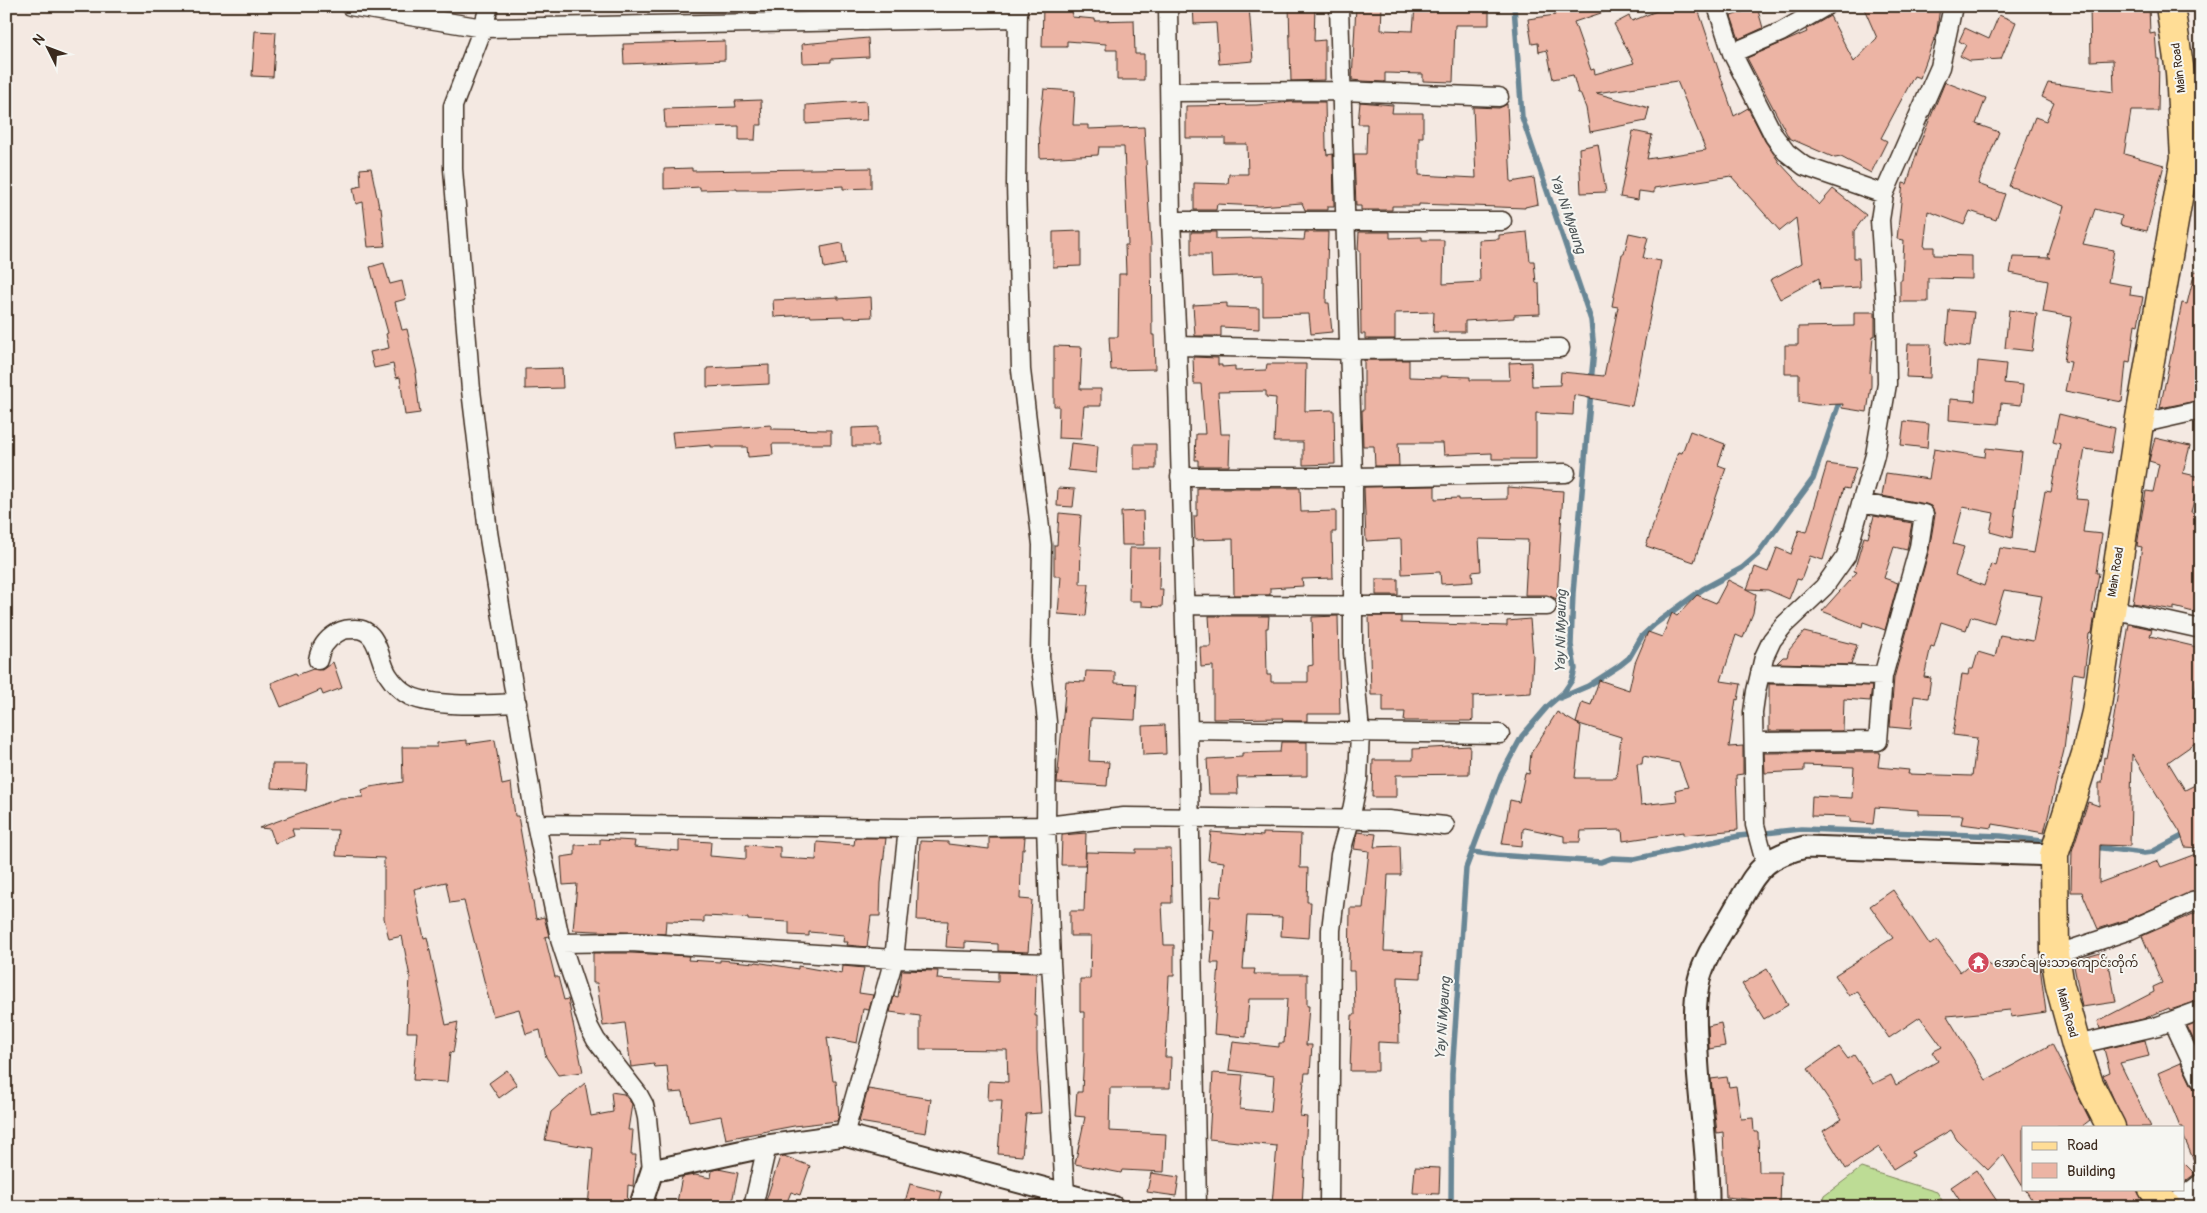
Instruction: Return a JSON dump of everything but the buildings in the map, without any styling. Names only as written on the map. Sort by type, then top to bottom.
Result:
[{"type":"main road","name":"Main Road","points":[[2110,1126],[2089,1084],[2060,986],[2055,955],[2054,855],[2086,754],[2096,712],[2139,424],[2185,158],[2180,72],[2170,6]]},
{"type":"main road","points":[[2154,1190],[2168,1207]]},
{"type":"street","points":[[350,6],[483,28],[1018,12],[1016,184],[1021,370],[1042,545],[1040,657],[1047,722],[1046,826],[1051,963],[1065,1194]]},
{"type":"street","points":[[489,6],[483,28],[453,106],[453,169],[471,390],[488,532],[536,824],[561,943],[589,1027],[596,1040],[638,1094],[644,1105],[647,1118],[652,1171],[640,1207]]},
{"type":"street","points":[[1168,6],[1171,221],[1177,346],[1188,730],[1197,1207]]},
{"type":"street","points":[[1329,1207],[1331,930],[1340,855],[1350,820],[1358,780],[1360,732],[1353,653],[1352,477],[1339,6]]},
{"type":"street","points":[[1717,6],[1732,53],[1774,136],[1786,152],[1804,166],[1884,194]]},
{"type":"street","points":[[1732,53],[1781,32],[1826,6]]},
{"type":"street","points":[[1765,862],[1756,832],[1753,712],[1760,674],[1764,657],[1772,640],[1784,625],[1824,587],[1846,556],[1875,455],[1887,384],[1886,312],[1880,220],[1884,194],[1940,67],[1953,6]]},
{"type":"street","points":[[1170,92],[1341,91],[1499,97]]},
{"type":"street","points":[[1171,221],[1502,220]]},
{"type":"street","points":[[1177,346],[1348,350],[1560,348]]},
{"type":"street","points":[[2139,424],[2201,410]]},
{"type":"street","points":[[1180,477],[1566,474]]},
{"type":"street","points":[[1755,742],[1878,741],[1883,676],[1919,547],[1924,514],[1861,503]]},
{"type":"street","points":[[1184,605],[1547,606]]},
{"type":"street","points":[[2111,609],[2201,629]]},
{"type":"street","points":[[318,660],[319,652],[334,634],[344,628],[360,629],[368,633],[379,648],[383,666],[388,676],[396,686],[410,696],[430,701],[470,704],[516,703]]},
{"type":"street","points":[[1760,674],[1883,676]]},
{"type":"street","points":[[1188,730],[1500,734]]},
{"type":"street","points":[[536,824],[908,828],[1046,826],[1124,817],[1388,820],[1445,826]]},
{"type":"street","points":[[844,1135],[894,959],[908,828]]},
{"type":"street","points":[[1708,1207],[1694,1011],[1700,979],[1709,956],[1765,862],[1805,846],[2054,855]]},
{"type":"street","points":[[2055,955],[2130,930],[2192,902],[2201,900]]},
{"type":"street","points":[[561,943],[631,942],[894,959],[1051,963]]},
{"type":"street","points":[[2076,1045],[2173,1021],[2201,1010]]},
{"type":"street","points":[[2173,1021],[2201,1081]]},
{"type":"street","points":[[652,1171],[767,1146],[844,1135],[1114,1207]]},
{"type":"street","points":[[753,1207],[767,1146]]},
{"type":"street","points":[[2168,1207],[2201,1183]]},
{"type":"green space","points":[[1861,1168],[1937,1192],[1946,1207],[1821,1207],[1824,1196]]},
{"type":"waterway","name":"Yay Ni Myaung","points":[[1514,6],[1522,117],[1591,320],[1594,350],[1591,382]]},
{"type":"waterway","name":"Yay Ni Myaung","points":[[1451,1207],[1452,1074],[1466,868],[1501,775],[1522,736],[1548,706],[1564,692],[1572,680],[1575,669],[1571,645],[1573,593],[1591,391]]},
{"type":"waterway","points":[[1560,698],[1588,686],[1619,666],[1629,658],[1642,636],[1655,624],[1703,589],[1742,568],[1757,555],[1813,479],[1841,397]]},
{"type":"waterway","points":[[1473,852],[1601,862],[1612,858],[1635,859],[1739,836],[1801,829],[2001,836],[2050,842]]},
{"type":"waterway","points":[[2094,847],[2144,853],[2152,852],[2188,833]]},
{"type":"place","name":"အောင်ချမ်းသာကျောင်းတိုက်","points":[[1978,963]]}]
